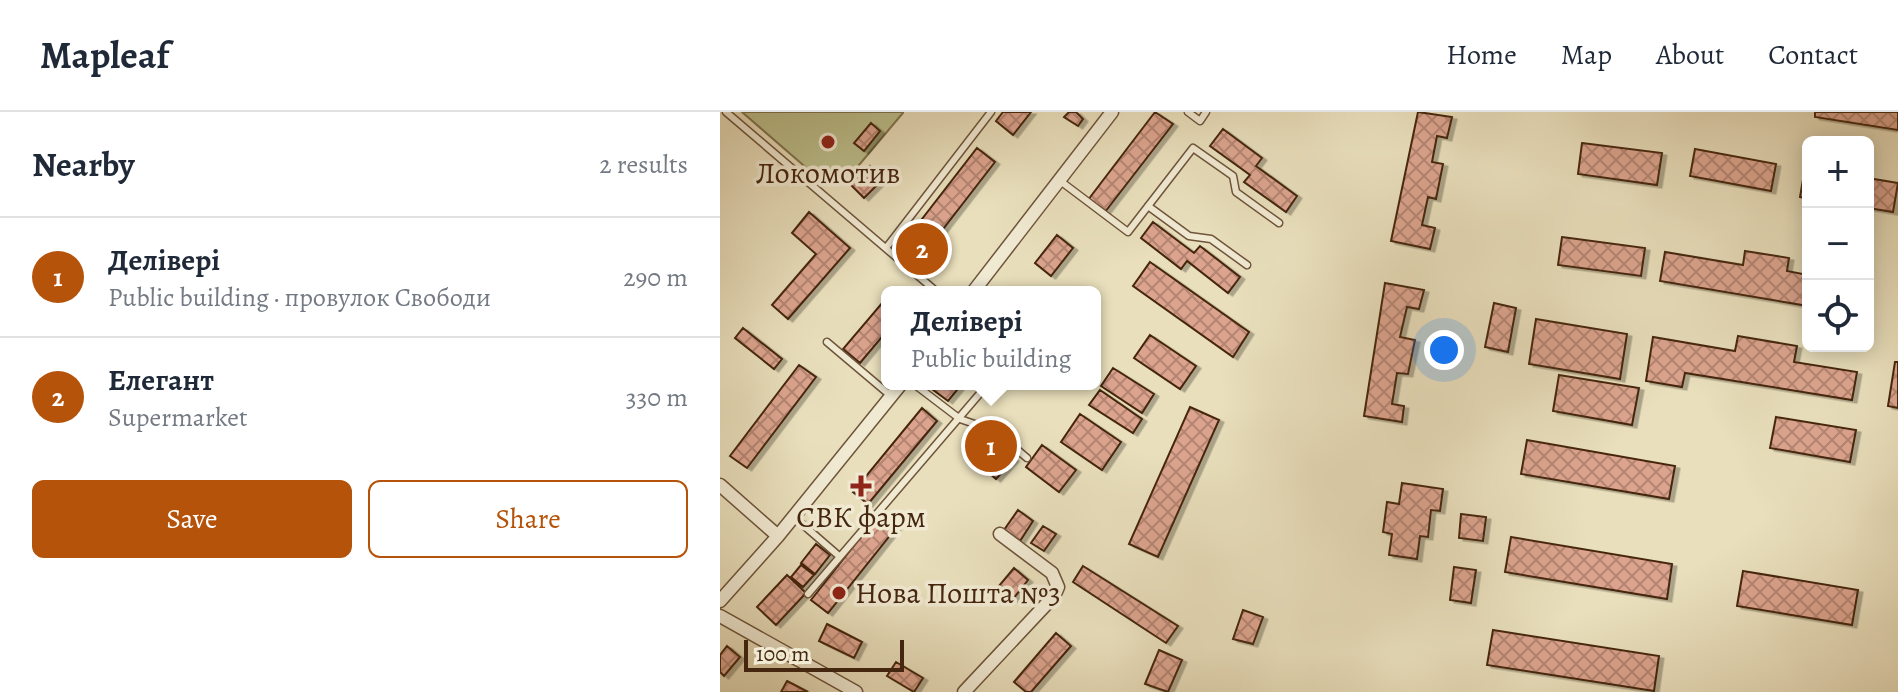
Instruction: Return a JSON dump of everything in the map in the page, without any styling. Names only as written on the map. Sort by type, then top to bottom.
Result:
[{"type":"street","points":[[978,286],[1112,112]]},
{"type":"street","points":[[720,601],[794,517],[896,390]]},
{"type":"street","points":[[720,485],[778,536]]},
{"type":"street","points":[[964,692],[1054,596],[1058,587],[1052,573],[1000,534]]},
{"type":"street","points":[[720,616],[856,692]]},
{"type":"lane","points":[[726,112],[930,286]]},
{"type":"lane","points":[[886,248],[991,112]]},
{"type":"lane","points":[[1188,112],[1200,121],[1206,112]]},
{"type":"lane","points":[[1059,180],[1128,232],[1193,148],[1233,176],[1236,192],[1279,223]]},
{"type":"lane","points":[[1148,206],[1189,236],[1211,239],[1247,265]]},
{"type":"lane","points":[[827,342],[881,388]]},
{"type":"lane","points":[[884,390],[891,396]]},
{"type":"lane","points":[[922,390],[960,419],[995,431],[1027,458]]},
{"type":"lane","points":[[808,594],[983,390]]},
{"type":"lane","points":[[794,517],[839,556]]},
{"type":"green space","name":"Локомотив","points":[[742,112],[903,113],[854,171],[810,171]]},
{"type":"building","points":[[1003,112],[1031,112],[1013,135],[996,121]]},
{"type":"building","points":[[1069,112],[1076,112],[1083,119],[1078,126],[1064,117]]},
{"type":"building","points":[[1155,112],[1173,124],[1105,212],[1088,200]]},
{"type":"building","points":[[1418,112],[1452,117],[1447,138],[1437,136],[1432,162],[1443,164],[1436,199],[1428,197],[1422,225],[1435,228],[1430,249],[1391,241]]},
{"type":"building","points":[[1815,112],[1898,112],[1898,130],[1815,117]]},
{"type":"building","points":[[871,123],[880,131],[864,151],[854,143]]},
{"type":"building","points":[[1223,129],[1262,158],[1256,166],[1297,196],[1286,212],[1244,182],[1250,175],[1210,146]]},
{"type":"building","points":[[1582,143],[1662,153],[1657,185],[1578,174]]},
{"type":"building","points":[[977,148],[995,162],[923,255],[905,241]]},
{"type":"building","points":[[1695,149],[1776,164],[1771,191],[1690,176]]},
{"type":"building","points":[[870,166],[883,179],[864,198],[851,185]]},
{"type":"building","points":[[1874,179],[1898,183],[1893,212],[1874,209]]},
{"type":"building","points":[[809,212],[850,248],[788,319],[772,305],[816,254],[792,233]]},
{"type":"building","points":[[1153,222],[1194,253],[1200,246],[1240,277],[1228,293],[1187,261],[1181,269],[1141,238]]},
{"type":"building","points":[[1057,235],[1073,248],[1051,276],[1035,263]]},
{"type":"building","points":[[1562,237],[1645,248],[1641,276],[1558,265]]},
{"type":"building","points":[[1745,251],[1789,258],[1787,271],[1802,274],[1802,305],[1660,281],[1665,252],[1743,265]]},
{"type":"building","points":[[1150,262],[1249,332],[1233,357],[1133,286]]},
{"type":"building","points":[[1385,283],[1424,290],[1419,309],[1407,307],[1400,337],[1415,340],[1408,374],[1397,373],[1392,404],[1404,406],[1402,422],[1364,416]]},
{"type":"building","points":[[1494,303],[1516,308],[1508,352],[1485,347]]},
{"type":"building","points":[[881,304],[881,338],[860,363],[843,349]]},
{"type":"building","points":[[1536,319],[1627,334],[1620,379],[1529,364]]},
{"type":"building","points":[[743,328],[782,359],[774,369],[735,338]]},
{"type":"building","points":[[1150,335],[1196,366],[1180,389],[1134,358]]},
{"type":"building","points":[[1738,336],[1797,346],[1794,362],[1857,372],[1852,400],[1685,373],[1682,387],[1646,381],[1653,337],[1735,351]]},
{"type":"building","points":[[1895,362],[1898,362],[1898,408],[1888,406]]},
{"type":"building","points":[[799,365],[816,377],[747,468],[730,456]]},
{"type":"building","points":[[1113,368],[1154,394],[1142,413],[1101,386]]},
{"type":"building","points":[[1559,375],[1639,388],[1632,425],[1553,411]]},
{"type":"building","points":[[933,390],[957,390],[948,401]]},
{"type":"building","points":[[1100,390],[1142,419],[1133,433],[1089,405]]},
{"type":"building","points":[[1190,407],[1219,420],[1158,557],[1129,544]]},
{"type":"building","points":[[922,408],[937,421],[868,504],[853,492]]},
{"type":"building","points":[[1080,414],[1121,442],[1102,470],[1061,442]]},
{"type":"building","points":[[1776,417],[1856,430],[1850,462],[1770,448]]},
{"type":"building","points":[[990,438],[1014,459],[996,479],[972,458]]},
{"type":"building","points":[[1527,440],[1675,466],[1669,499],[1521,474]]},
{"type":"building","points":[[1042,445],[1076,470],[1059,492],[1026,467]]},
{"type":"building","points":[[1402,483],[1443,489],[1440,511],[1431,510],[1428,537],[1420,536],[1417,559],[1389,555],[1392,534],[1383,532],[1387,502],[1399,504]]},
{"type":"building","points":[[1018,510],[1033,521],[1020,541],[1004,530]]},
{"type":"building","points":[[879,514],[896,528],[828,613],[811,600]]},
{"type":"building","points":[[1461,514],[1486,517],[1483,541],[1459,538]]},
{"type":"building","points":[[1043,526],[1056,534],[1044,551],[1031,543]]},
{"type":"building","points":[[1511,537],[1672,564],[1667,599],[1505,572]]},
{"type":"building","points":[[816,544],[830,555],[815,574],[801,563]]},
{"type":"building","points":[[801,565],[814,575],[803,587],[791,577]]},
{"type":"building","points":[[1083,566],[1178,626],[1166,643],[1073,582]]},
{"type":"building","points":[[1454,567],[1476,570],[1471,603],[1450,600]]},
{"type":"building","points":[[1014,568],[1028,580],[1013,599],[998,587]]},
{"type":"building","points":[[1743,571],[1858,590],[1852,625],[1737,606]]},
{"type":"building","points":[[787,575],[806,593],[776,625],[757,607]]},
{"type":"building","points":[[1243,610],[1263,617],[1253,644],[1233,639]]},
{"type":"building","points":[[827,624],[862,642],[854,658],[819,641]]},
{"type":"building","points":[[1493,630],[1659,656],[1654,691],[1487,665]]},
{"type":"building","points":[[1056,633],[1071,646],[1031,692],[1026,692],[1014,682]]},
{"type":"building","points":[[727,646],[740,657],[724,676],[720,672],[720,655]]},
{"type":"building","points":[[1159,650],[1182,660],[1168,692],[1145,684]]},
{"type":"building","points":[[896,662],[923,678],[914,692],[887,676]]},
{"type":"building","points":[[787,681],[808,692],[781,692]]},
{"type":"place","name":"Локомотив","points":[[828,142]]},
{"type":"place","name":"Елегант","points":[[922,249]]},
{"type":"place","name":"Делівері","points":[[991,446]]},
{"type":"place","name":"СВК фарм","points":[[861,486]]},
{"type":"place","name":"Нова Пошта №3","points":[[839,593]]}]
